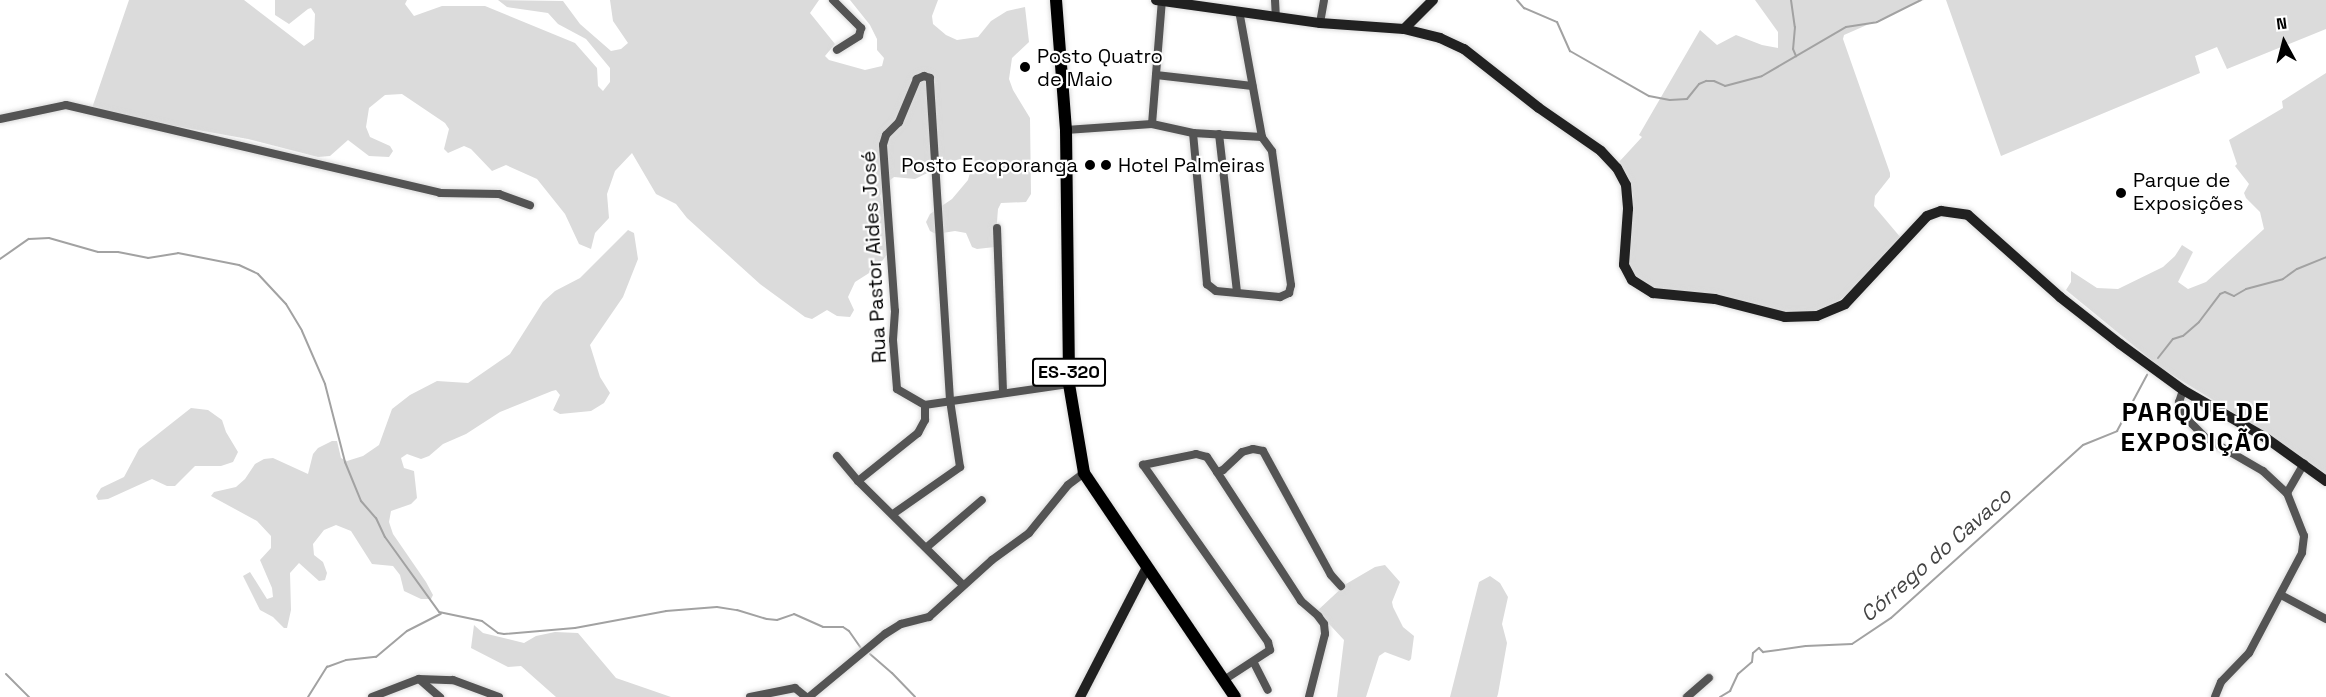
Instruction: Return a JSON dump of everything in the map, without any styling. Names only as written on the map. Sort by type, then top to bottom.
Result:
[{"type":"main road","name":"ES-320","points":[[1056,0],[1066,130],[1069,384],[1084,473],[1235,697]]},
{"type":"main road","points":[[1156,0],[1320,23],[1404,29],[1440,38],[1464,49],[1539,108],[1601,151],[1617,168],[1626,185],[1628,209],[1624,265],[1632,280],[1653,293],[1714,299],[1785,317],[1817,316],[1845,304],[1927,216],[1941,211],[1955,211],[1968,215],[2060,297],[2183,390],[2304,464],[2326,481]]},
{"type":"main road","points":[[1404,29],[1433,0]]},
{"type":"main road","points":[[1080,697],[1147,567]]},
{"type":"street","points":[[833,0],[861,28],[859,36],[837,50]]},
{"type":"street","points":[[1152,124],[1162,0]]},
{"type":"street","points":[[1275,0],[1276,17]]},
{"type":"street","points":[[1320,23],[1324,0]]},
{"type":"street","points":[[1193,133],[1208,284],[1216,291],[1280,297],[1288,293],[1291,285],[1272,151],[1262,137],[1239,11]]},
{"type":"street","points":[[1156,75],[1252,86]]},
{"type":"street","name":"Rua Pastor Aides José","points":[[925,405],[897,389],[893,340],[896,311],[883,145],[886,135],[899,122],[917,79],[924,76],[930,78],[950,400]]},
{"type":"street","points":[[0,119],[66,105],[440,193],[499,194],[530,205]]},
{"type":"street","points":[[1066,130],[1152,124],[1193,133],[1262,137]]},
{"type":"street","points":[[1219,134],[1237,292]]},
{"type":"street","points":[[997,228],[1003,392]]},
{"type":"street","points":[[858,481],[918,433],[926,420],[925,405],[1069,384]]},
{"type":"street","points":[[2183,390],[2179,402],[2182,411],[2206,438],[2264,471],[2287,493],[2304,536],[2302,553],[2249,653],[2221,682],[2215,697]]},
{"type":"street","points":[[893,514],[960,466],[950,400]]},
{"type":"street","points":[[1217,472],[1223,471],[1242,452],[1253,449],[1263,451],[1330,575],[1341,586]]},
{"type":"street","points":[[1224,680],[1254,663],[1270,650],[1268,642],[1143,465],[1196,454],[1207,457],[1301,601],[1324,624],[1325,634],[1309,697]]},
{"type":"street","points":[[837,456],[858,481],[963,585]]},
{"type":"street","points":[[2287,493],[2304,464]]},
{"type":"street","points":[[750,697],[795,688],[808,697],[885,634],[901,624],[929,617],[963,585],[1029,533],[1068,485],[1084,473]]},
{"type":"street","points":[[927,547],[982,500]]},
{"type":"street","points":[[2281,595],[2326,619]]},
{"type":"street","points":[[1254,663],[1268,690]]},
{"type":"street","points":[[1687,697],[1709,678]]},
{"type":"street","points":[[419,679],[440,697]]},
{"type":"street","points":[[372,697],[419,679],[453,680],[499,697]]},
{"type":"shaded area","points":[[129,0],[244,0],[304,46],[314,39],[315,14],[311,8],[308,9],[289,24],[275,15],[275,0],[407,0],[405,4],[414,16],[442,6],[485,6],[575,43],[597,68],[598,86],[603,91],[610,82],[610,68],[586,39],[558,24],[548,13],[507,7],[498,0],[563,1],[580,24],[611,51],[621,49],[628,43],[613,21],[610,0],[819,0],[810,13],[835,44],[825,56],[829,60],[865,70],[882,66],[884,58],[877,50],[877,39],[870,25],[850,0],[938,0],[932,16],[933,24],[946,35],[957,40],[978,37],[991,21],[1007,11],[1025,7],[1029,42],[1012,58],[1009,79],[1030,118],[1031,194],[1026,202],[1001,203],[998,209],[995,247],[977,249],[972,247],[966,233],[955,231],[936,234],[930,231],[926,222],[930,214],[952,199],[968,180],[972,165],[968,160],[960,159],[950,162],[915,179],[894,177],[885,184],[880,196],[888,221],[888,253],[877,268],[855,282],[848,297],[854,310],[850,317],[837,316],[827,310],[812,319],[805,317],[760,284],[687,218],[676,204],[656,194],[632,153],[615,171],[607,194],[609,218],[595,233],[591,249],[579,244],[565,214],[537,179],[506,165],[492,171],[471,149],[464,146],[448,153],[444,149],[449,129],[445,123],[402,94],[385,95],[369,108],[366,127],[370,137],[390,146],[393,151],[389,157],[369,156],[348,140],[330,156],[318,157],[248,139],[91,111]]},
{"type":"shaded area","points":[[1755,0],[1924,0],[1844,35],[1843,39],[1890,173],[1890,177],[1875,196],[1874,206],[1901,238],[1847,295],[1832,305],[1811,312],[1781,312],[1648,290],[1630,271],[1628,254],[1633,195],[1628,177],[1619,162],[1642,137],[1639,135],[1700,30],[1717,45],[1736,35],[1762,45],[1778,48],[1778,32]]},
{"type":"shaded area","points":[[1946,0],[2326,0],[2326,29],[2227,69],[2217,47],[2195,56],[2200,73],[2001,156]]},
{"type":"shaded area","points":[[2326,73],[2326,474],[2249,422],[2161,368],[2066,290],[2071,282],[2071,271],[2097,288],[2118,289],[2163,267],[2175,256],[2182,245],[2193,252],[2178,282],[2188,289],[2206,282],[2264,229],[2260,212],[2244,193],[2249,184],[2235,166],[2237,164],[2229,140],[2283,108],[2282,101]]},
{"type":"shaded area","points":[[628,230],[634,233],[638,259],[623,297],[590,345],[600,377],[610,393],[604,403],[591,411],[560,414],[553,410],[560,395],[556,390],[552,391],[500,412],[466,434],[443,444],[429,456],[421,459],[407,454],[401,458],[404,468],[414,471],[417,498],[411,504],[391,511],[389,522],[393,534],[426,582],[433,595],[431,599],[421,599],[404,591],[400,575],[393,566],[372,564],[351,531],[336,525],[324,530],[313,544],[314,555],[323,562],[327,573],[325,580],[319,581],[299,563],[290,573],[291,610],[287,628],[260,610],[243,576],[250,572],[267,599],[273,597],[272,588],[260,560],[271,548],[271,536],[257,521],[211,496],[214,492],[236,487],[245,479],[255,464],[264,459],[273,458],[308,474],[313,454],[318,448],[332,441],[337,441],[341,458],[347,461],[363,456],[379,445],[392,409],[410,395],[437,381],[468,383],[510,354],[543,302],[555,291],[580,278]]},
{"type":"shaded area","points":[[191,408],[208,410],[222,420],[238,452],[233,462],[221,466],[195,466],[175,486],[167,486],[152,479],[108,499],[98,500],[96,496],[101,488],[124,477],[139,449]]},
{"type":"shaded area","points":[[1385,565],[1400,582],[1392,602],[1403,627],[1414,636],[1411,659],[1409,661],[1385,652],[1379,656],[1366,697],[1337,697],[1344,640],[1317,611],[1346,584],[1375,567]]},
{"type":"shaded area","points":[[1490,576],[1500,583],[1508,597],[1502,624],[1507,643],[1498,694],[1497,697],[1450,697],[1479,582]]},
{"type":"shaded area","points":[[474,625],[483,633],[524,643],[536,636],[555,632],[578,633],[616,678],[671,697],[556,697],[521,666],[508,667],[471,648]]},
{"type":"waterway","points":[[1517,0],[1524,8],[1557,22],[1570,51],[1649,96],[1670,100],[1687,99],[1699,84],[1706,81],[1714,81],[1725,86],[1762,76],[1846,27],[1877,22],[1921,0]]},
{"type":"waterway","points":[[1791,0],[1795,27],[1793,49],[1796,56]]},
{"type":"waterway","points":[[0,259],[29,239],[49,238],[98,252],[118,252],[148,258],[178,253],[239,265],[258,274],[286,304],[302,331],[325,384],[345,462],[361,501],[376,518],[385,537],[439,612],[482,621],[498,633],[504,634],[575,628],[666,611],[717,607],[777,620],[794,614],[823,627],[843,627],[849,631],[861,648]]},
{"type":"waterway","name":"Córrego do Cavaco","points":[[2158,358],[2173,339],[2183,336],[2199,322],[2220,294],[2225,292],[2234,296],[2246,289],[2283,279],[2297,269],[2326,257]]},
{"type":"waterway","name":"Córrego do Cavaco","points":[[1720,697],[1730,691],[1738,674],[1752,662],[1753,653],[1759,648],[1763,652],[1806,646],[1852,644],[1891,618],[2083,445],[2117,431],[2147,375]]},
{"type":"waterway","points":[[308,697],[327,667],[346,660],[376,657],[407,631],[441,614]]},
{"type":"waterway","points":[[870,654],[915,697]]},
{"type":"waterway","points":[[6,674],[29,697]]},
{"type":"place","name":"Posto Quatro de Maio","points":[[1025,67]]},
{"type":"place","name":"Posto Ecoporanga","points":[[1090,165]]},
{"type":"place","name":"Hotel Palmeiras","points":[[1106,165]]},
{"type":"place","name":"Parque de Exposições","points":[[2121,193]]},
{"type":"district","name":"PARQUE DE EXPOSIÇÃO","points":[[2196,428]]}]
